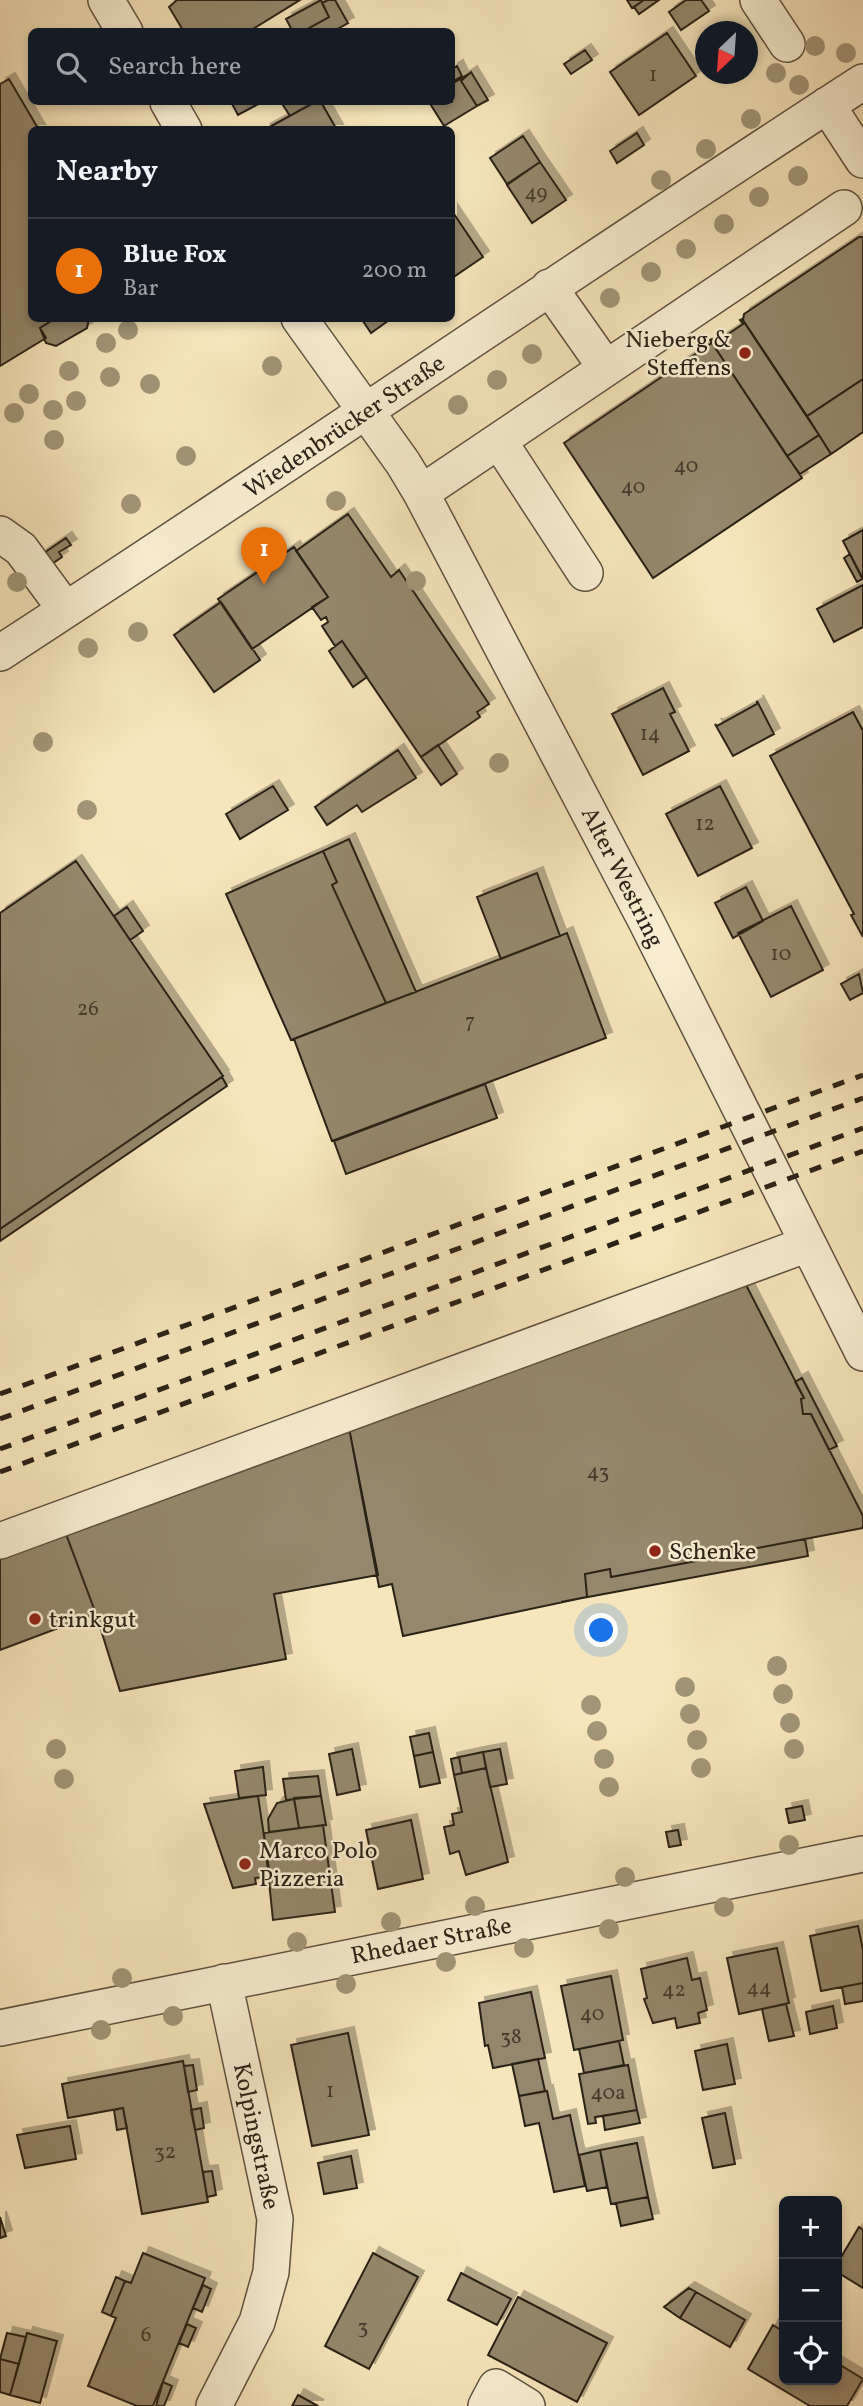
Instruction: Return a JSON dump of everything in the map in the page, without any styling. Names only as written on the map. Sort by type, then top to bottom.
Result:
[{"type":"street","points":[[106,0],[123,28]]},
{"type":"street","points":[[758,0],[787,44]]},
{"type":"street","name":"Wiedenbrücker Straße","points":[[0,653],[249,491],[549,287],[863,82]]},
{"type":"street","points":[[170,105],[182,126]]},
{"type":"street","points":[[827,105],[863,160]]},
{"type":"street","points":[[422,493],[844,208]]},
{"type":"street","points":[[549,287],[606,368]]},
{"type":"street","name":"Alter Westring","points":[[302,322],[422,493],[602,836],[863,1353]]},
{"type":"street","points":[[499,441],[585,573]]},
{"type":"street","points":[[0,534],[21,550],[65,609]]},
{"type":"street","points":[[0,1541],[808,1244]]},
{"type":"street","name":"Rhedaer Straße","points":[[0,2028],[863,1854]]},
{"type":"street","name":"Kolpingstraße","points":[[214,2406],[257,2322],[271,2272],[275,2219],[224,1982]]},
{"type":"street","points":[[486,2406],[496,2388],[527,2406]]},
{"type":"building","points":[[177,0],[300,0],[254,28],[182,28],[169,7]]},
{"type":"building","points":[[321,0],[329,17],[309,28],[291,28],[286,19]]},
{"type":"building","points":[[335,0],[348,23],[339,28],[309,28],[329,17],[322,3]]},
{"type":"building","points":[[627,0],[644,0],[632,8]]},
{"type":"building","points":[[644,0],[659,0],[639,14],[634,7]]},
{"type":"building","points":[[686,0],[701,0],[709,11],[681,30],[669,12]]},
{"type":"building","points":[[667,33],[695,77],[639,115],[610,72]]},
{"type":"building","points":[[585,50],[592,60],[571,74],[564,64]]},
{"type":"building","points":[[457,66],[462,76],[455,80]]},
{"type":"building","points":[[471,72],[488,100],[477,106],[461,81]]},
{"type":"building","points":[[470,73],[461,81],[477,106],[444,126],[431,105],[455,105],[455,82]]},
{"type":"building","points":[[9,79],[37,126],[28,126],[28,322],[50,322],[40,328],[46,338],[0,366],[0,84]]},
{"type":"building","points":[[233,105],[256,105],[238,115]]},
{"type":"building","points":[[283,105],[310,105],[290,116]]},
{"type":"building","points":[[310,105],[323,105],[335,126],[271,126]]},
{"type":"building","points":[[637,133],[644,145],[617,163],[610,151]]},
{"type":"building","points":[[523,136],[540,162],[507,184],[490,158]]},
{"type":"building","points":[[540,162],[566,200],[532,223],[507,185]]},
{"type":"building","points":[[455,215],[483,257],[455,276]]},
{"type":"building","points":[[859,237],[863,237],[863,379],[807,416],[743,320],[744,314]]},
{"type":"building","points":[[742,319],[819,435],[787,456],[710,340],[715,343],[743,324],[740,320]]},
{"type":"building","points":[[50,322],[88,322],[87,328],[56,346],[46,343],[40,328]]},
{"type":"building","points":[[364,322],[386,322],[371,333]]},
{"type":"building","points":[[712,343],[802,478],[653,578],[564,443]]},
{"type":"building","points":[[863,379],[863,432],[831,454],[807,416]]},
{"type":"building","points":[[819,435],[831,454],[800,474],[787,456]]},
{"type":"building","points":[[348,514],[391,577],[399,570],[489,704],[477,712],[480,717],[421,757],[342,641],[335,646],[322,626],[328,622],[326,617],[321,620],[312,607],[328,597],[296,551]]},
{"type":"building","points":[[863,530],[863,580],[843,541]]},
{"type":"building","points":[[66,538],[71,545],[59,552],[62,557],[49,566],[41,555]]},
{"type":"building","points":[[294,547],[328,597],[252,649],[218,599]]},
{"type":"building","points":[[850,554],[863,579],[857,582],[844,558]]},
{"type":"building","points":[[863,585],[863,627],[834,642],[817,609]]},
{"type":"building","points":[[221,602],[260,660],[214,692],[174,635]]},
{"type":"building","points":[[342,641],[367,677],[353,687],[329,651]]},
{"type":"building","points":[[663,688],[675,712],[670,714],[689,751],[643,775],[612,714]]},
{"type":"building","points":[[757,701],[774,734],[733,756],[715,724],[717,726],[757,704]]},
{"type":"building","points":[[853,712],[863,731],[863,937],[851,915],[854,914],[770,756]]},
{"type":"building","points":[[438,745],[457,774],[441,785],[421,757]]},
{"type":"building","points":[[398,750],[416,778],[362,812],[357,805],[327,825],[315,807]]},
{"type":"building","points":[[273,786],[288,810],[240,839],[226,814]]},
{"type":"building","points":[[720,786],[752,848],[698,876],[666,814]]},
{"type":"building","points":[[349,839],[416,992],[386,1003],[332,885],[337,882],[323,851]]},
{"type":"building","points":[[323,851],[337,882],[332,885],[386,1003],[291,1040],[226,894]]},
{"type":"building","points":[[76,861],[223,1076],[0,1229],[0,913]]},
{"type":"building","points":[[537,873],[560,936],[501,959],[477,897]]},
{"type":"building","points":[[746,887],[763,921],[733,938],[715,903]]},
{"type":"building","points":[[791,906],[823,970],[771,997],[738,933]]},
{"type":"building","points":[[127,907],[143,931],[130,940],[114,916]]},
{"type":"building","points":[[567,933],[606,1038],[332,1141],[294,1039]]},
{"type":"building","points":[[859,974],[863,993],[850,1000],[841,984]]},
{"type":"building","points":[[222,1077],[227,1086],[0,1241],[0,1229]]},
{"type":"building","points":[[485,1084],[497,1118],[346,1174],[334,1141]]},
{"type":"building","points":[[745,1283],[804,1398],[801,1399],[803,1414],[811,1414],[863,1516],[863,1528],[742,1551],[740,1545],[722,1549],[723,1556],[611,1577],[610,1569],[585,1574],[587,1597],[403,1636],[392,1584],[379,1587],[349,1428]]},
{"type":"building","points":[[802,1378],[837,1446],[829,1450],[811,1414],[803,1414],[801,1399],[804,1398],[795,1382]]},
{"type":"building","points":[[349,1428],[378,1575],[274,1594],[286,1659],[120,1691],[96,1614],[66,1534]]},
{"type":"building","points":[[66,1534],[96,1614],[0,1650],[0,1559]]},
{"type":"building","points":[[805,1539],[808,1556],[561,1602],[587,1597],[585,1574],[610,1569],[611,1577],[723,1556],[722,1549],[740,1545],[742,1551]]},
{"type":"building","points":[[429,1733],[433,1752],[414,1756],[410,1737]]},
{"type":"building","points":[[352,1749],[360,1790],[337,1795],[329,1754]]},
{"type":"building","points":[[500,1749],[507,1784],[490,1787],[483,1752]]},
{"type":"building","points":[[433,1752],[440,1783],[420,1787],[414,1756]]},
{"type":"building","points":[[483,1752],[486,1768],[462,1773],[459,1757]]},
{"type":"building","points":[[459,1757],[462,1773],[454,1775],[451,1759]]},
{"type":"building","points":[[263,1767],[266,1795],[239,1798],[235,1771]]},
{"type":"building","points":[[486,1768],[508,1862],[466,1875],[459,1851],[450,1854],[444,1827],[454,1825],[452,1814],[462,1812],[454,1775]]},
{"type":"building","points":[[318,1776],[321,1796],[286,1800],[283,1779]]},
{"type":"building","points":[[258,1796],[270,1876],[255,1878],[256,1884],[233,1888],[204,1804]]},
{"type":"building","points":[[321,1796],[326,1825],[299,1828],[294,1798]]},
{"type":"building","points":[[294,1799],[299,1828],[269,1832],[268,1819],[277,1803]]},
{"type":"building","points":[[802,1806],[805,1820],[789,1823],[786,1809]]},
{"type":"building","points":[[411,1820],[423,1879],[378,1889],[366,1830]]},
{"type":"building","points":[[323,1825],[335,1912],[273,1920],[264,1833]]},
{"type":"building","points":[[678,1830],[681,1845],[669,1847],[666,1832]]},
{"type":"building","points":[[858,1926],[863,1950],[863,1983],[821,1991],[810,1936]]},
{"type":"building","points":[[777,1948],[789,2003],[739,2014],[727,1958]]},
{"type":"building","points":[[687,1958],[692,1980],[700,1978],[707,2010],[698,2013],[700,2023],[677,2028],[675,2018],[653,2023],[644,1999],[647,1998],[641,1969]]},
{"type":"building","points":[[611,1976],[623,2040],[574,2050],[561,1986]]},
{"type":"building","points":[[863,1983],[863,2001],[845,2004],[842,1987]]},
{"type":"building","points":[[531,1992],[545,2058],[493,2068],[488,2045],[485,2046],[479,2003]]},
{"type":"building","points":[[786,2004],[794,2036],[769,2041],[762,2009]]},
{"type":"building","points":[[833,2006],[837,2028],[810,2034],[806,2012]]},
{"type":"building","points":[[348,2033],[369,2135],[312,2146],[291,2045]]},
{"type":"building","points":[[619,2041],[624,2065],[584,2073],[579,2049]]},
{"type":"building","points":[[727,2044],[735,2084],[703,2090],[695,2051]]},
{"type":"building","points":[[538,2059],[545,2091],[519,2096],[512,2064]]},
{"type":"building","points":[[183,2061],[208,2202],[142,2214],[123,2108],[68,2118],[62,2084]]},
{"type":"building","points":[[193,2065],[197,2090],[188,2092],[184,2066]]},
{"type":"building","points":[[628,2065],[637,2110],[595,2117],[596,2123],[588,2124],[579,2074]]},
{"type":"building","points":[[547,2091],[553,2119],[570,2115],[585,2186],[554,2192],[539,2123],[525,2126],[519,2096]]},
{"type":"building","points":[[123,2108],[127,2128],[117,2130],[114,2110]]},
{"type":"building","points":[[201,2108],[204,2128],[195,2130],[191,2110]]},
{"type":"building","points":[[637,2110],[640,2123],[605,2130],[603,2116]]},
{"type":"building","points":[[725,2113],[735,2164],[713,2168],[702,2118]]},
{"type":"building","points":[[70,2126],[76,2159],[25,2168],[17,2135]]},
{"type":"building","points":[[637,2143],[648,2197],[611,2204],[600,2150]]},
{"type":"building","points":[[600,2150],[607,2187],[587,2191],[579,2155]]},
{"type":"building","points":[[351,2156],[357,2188],[324,2194],[318,2163]]},
{"type":"building","points":[[212,2171],[216,2195],[207,2197],[203,2172]]},
{"type":"building","points":[[648,2197],[653,2219],[621,2226],[616,2203]]},
{"type":"building","points":[[0,2217],[6,2236],[0,2238]]},
{"type":"building","points":[[859,2227],[863,2230],[863,2288],[842,2275],[842,2256]]},
{"type":"building","points":[[143,2253],[205,2278],[153,2406],[137,2406],[88,2386],[116,2318],[111,2316],[125,2281],[131,2283]]},
{"type":"building","points":[[373,2253],[418,2277],[369,2369],[325,2346]]},
{"type":"building","points":[[461,2273],[511,2299],[497,2325],[448,2300]]},
{"type":"building","points":[[116,2277],[125,2281],[111,2316],[102,2312]]},
{"type":"building","points":[[203,2285],[211,2289],[202,2312],[193,2308]]},
{"type":"building","points":[[689,2288],[696,2292],[680,2318],[664,2307]]},
{"type":"building","points":[[696,2292],[745,2320],[730,2347],[680,2318]]},
{"type":"building","points":[[518,2297],[607,2343],[577,2402],[488,2355]]},
{"type":"building","points":[[187,2324],[196,2328],[188,2347],[179,2343]]},
{"type":"building","points":[[773,2325],[779,2329],[779,2385],[842,2385],[842,2366],[863,2379],[847,2406],[810,2406],[748,2369]]},
{"type":"building","points":[[7,2333],[26,2337],[19,2364],[0,2359]]},
{"type":"building","points":[[27,2333],[57,2341],[40,2403],[10,2395]]},
{"type":"building","points":[[0,2359],[19,2364],[10,2395],[0,2392]]},
{"type":"building","points":[[163,2382],[172,2386],[164,2406],[156,2406]]},
{"type":"building","points":[[298,2395],[318,2406],[292,2406]]},
{"type":"railway","points":[[0,1394],[863,1075]]},
{"type":"railway","points":[[0,1419],[863,1098]]},
{"type":"railway","points":[[0,1449],[863,1128]]},
{"type":"railway","points":[[0,1472],[863,1151]]},
{"type":"place","name":"Nieberg & Steffens","points":[[745,353]]},
{"type":"place","name":"Blue Fox","points":[[264,585]]},
{"type":"place","name":"Schenke","points":[[655,1551]]},
{"type":"place","name":"trinkgut","points":[[35,1619]]},
{"type":"place","name":"Marco Polo Pizzeria","points":[[245,1864]]}]
